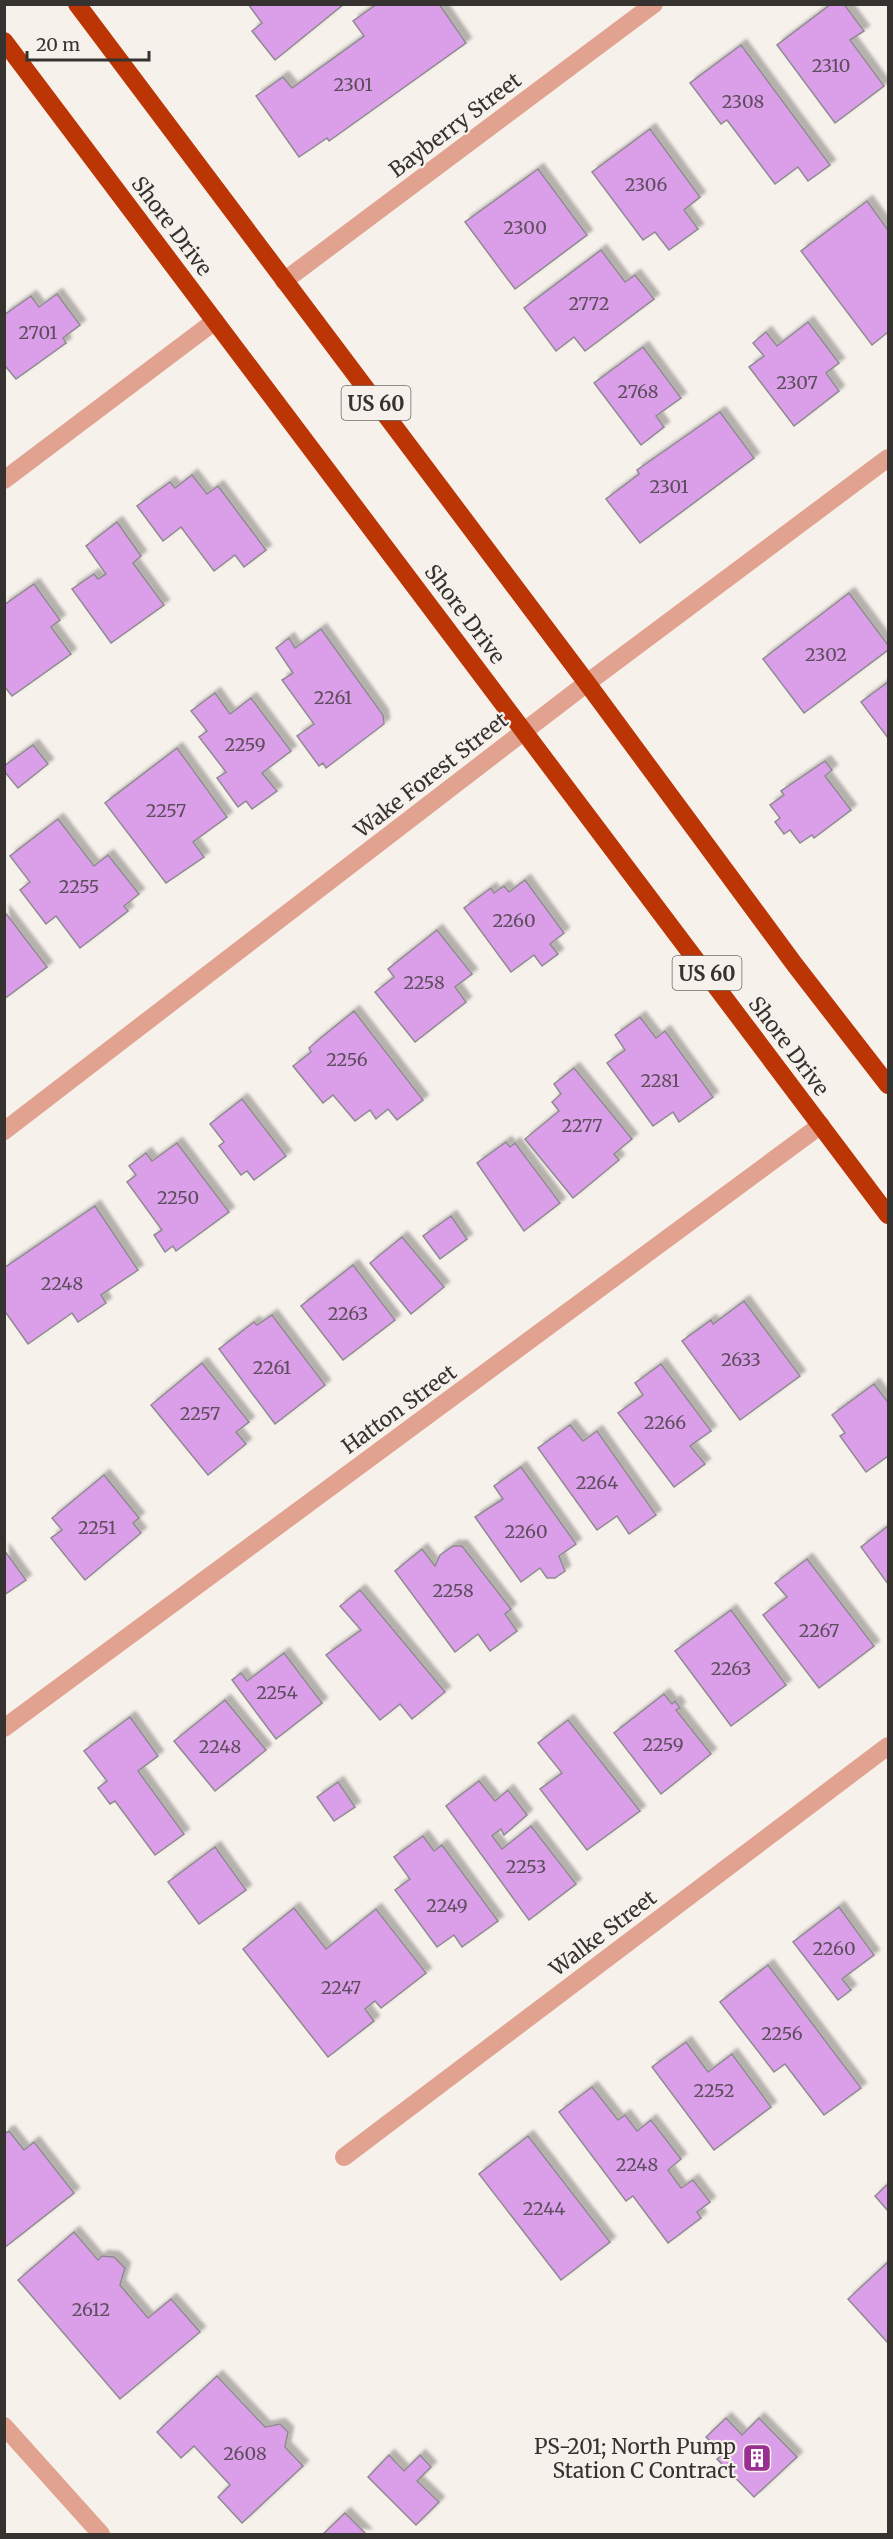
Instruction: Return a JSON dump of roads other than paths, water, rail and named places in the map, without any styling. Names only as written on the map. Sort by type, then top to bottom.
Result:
[{"type":"highway","name":"US 60","points":[[77,4],[587,683],[795,965],[886,1075]]},
{"type":"highway","name":"Shore Drive","points":[[4,41],[888,1215]]},
{"type":"street","name":"Bayberry Street","points":[[284,281],[654,4]]},
{"type":"street","points":[[4,480],[215,321]]},
{"type":"street","name":"Wake Forest Street","points":[[4,1131],[587,683],[888,458]]},
{"type":"street","name":"Hatton Street","points":[[4,1728],[820,1125]]},
{"type":"street","name":"Walke Street","points":[[344,2157],[888,1746]]},
{"type":"street","points":[[4,2426],[102,2535]]},
{"type":"place","name":"PS-201; North Pump Station C Contract","points":[[757,2458]]}]
